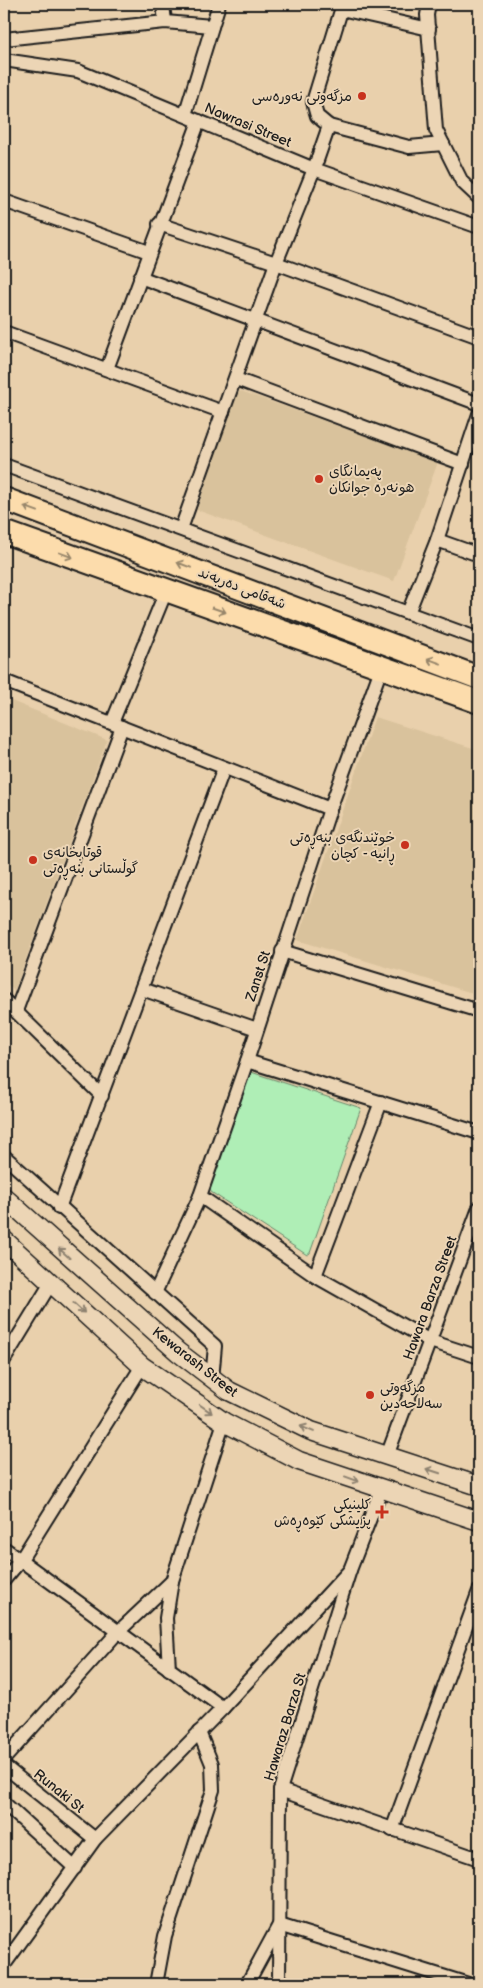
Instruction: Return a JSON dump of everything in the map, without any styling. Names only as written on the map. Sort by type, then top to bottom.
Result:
[{"type":"highway","name":"شەقامی دەربەند","points":[[4,499],[479,678]]},
{"type":"highway","name":"شەقامی دەربەند","points":[[4,532],[479,702]]},
{"type":"main road","name":"Kewarash Street","points":[[4,1197],[72,1259],[212,1379],[254,1405],[311,1431],[479,1486]]},
{"type":"main road","points":[[4,1240],[142,1366],[224,1422],[299,1461],[381,1490],[479,1521]]},
{"type":"street","points":[[163,4],[165,22]]},
{"type":"street","points":[[185,115],[219,4]]},
{"type":"street","points":[[429,4],[428,29],[436,130],[462,182],[479,198]]},
{"type":"street","points":[[428,29],[342,7],[313,102],[317,116],[329,126],[410,147],[443,144]]},
{"type":"street","points":[[4,39],[165,22],[212,26]]},
{"type":"street","name":"Nawrasi Street","points":[[4,60],[78,71],[314,169],[479,227]]},
{"type":"street","points":[[107,369],[159,224],[199,121]]},
{"type":"street","points":[[181,529],[276,263],[314,169],[329,126]]},
{"type":"street","points":[[4,201],[149,252]]},
{"type":"street","points":[[159,224],[276,263],[479,337]]},
{"type":"street","points":[[140,277],[257,319],[479,404]]},
{"type":"street","points":[[4,332],[223,412]]},
{"type":"street","points":[[236,379],[463,464]]},
{"type":"street","points":[[408,613],[437,540],[479,414]]},
{"type":"street","points":[[4,464],[479,640]]},
{"type":"street","points":[[437,540],[479,555]]},
{"type":"street","points":[[16,1011],[166,591]]},
{"type":"street","name":"Zanst St","points":[[155,1292],[200,1196],[247,1061],[330,809],[382,666]]},
{"type":"street","points":[[4,681],[330,809]]},
{"type":"street","points":[[59,1208],[224,768]]},
{"type":"street","points":[[282,952],[479,1011]]},
{"type":"street","points":[[142,989],[257,1029]]},
{"type":"street","points":[[4,1000],[102,1096]]},
{"type":"street","points":[[247,1061],[479,1133]]},
{"type":"street","points":[[315,1276],[381,1102]]},
{"type":"street","points":[[4,1156],[59,1208],[215,1346],[212,1379]]},
{"type":"street","points":[[200,1196],[315,1276],[430,1341],[479,1356]]},
{"type":"street","name":"Hawara Barza Street","points":[[387,1456],[479,1208]]},
{"type":"street","points":[[4,1360],[51,1283]]},
{"type":"street","points":[[4,1580],[20,1561],[142,1366]]},
{"type":"street","points":[[169,1669],[166,1618],[172,1580],[224,1422]]},
{"type":"street","name":"Hawaraz Barza St","points":[[279,1984],[280,1790],[350,1570],[381,1490]]},
{"type":"street","points":[[4,1548],[223,1708]]},
{"type":"street","points":[[4,1964],[95,1839],[223,1708],[350,1570]]},
{"type":"street","points":[[4,1759],[118,1632],[172,1580]]},
{"type":"street","points":[[392,1830],[479,1591]]},
{"type":"street","points":[[158,1984],[157,1979],[165,1936],[213,1790],[212,1764],[199,1732]]},
{"type":"street","name":"Runaki St","points":[[4,1766],[95,1839]]},
{"type":"street","points":[[280,1790],[479,1859]]},
{"type":"street","points":[[4,1803],[75,1868]]},
{"type":"street","points":[[247,1984],[279,1925],[468,1984]]},
{"type":"shaded area","name":"پەیمانگای هونەرە جوانکان","points":[[241,391],[438,462],[394,581],[197,510],[235,395]]},
{"type":"shaded area","name":"قوتابخانه‌ی گوڵستانی بنه‌ڕه‌تی","points":[[4,698],[107,740],[14,991],[4,981]]},
{"type":"shaded area","name":"خوێندنگەی بنەڕەتی ڕانیە - کچان","points":[[375,717],[479,750],[479,995],[297,940]]},
{"type":"green space","points":[[251,1072],[361,1108],[310,1253],[307,1255],[211,1192],[210,1189],[217,1162]]},
{"type":"place","name":"مزگەوتی نەورەسی","points":[[362,96]]},
{"type":"place","name":"پەیمانگای هونەرە جوانکان","points":[[319,479]]},
{"type":"place","name":"خوێندنگەی بنەڕەتی ڕانیە - کچان","points":[[405,845]]},
{"type":"place","name":"قوتابخانه‌ی گوڵستانی بنه‌ڕه‌تی","points":[[33,860]]},
{"type":"place","name":"مزگەوتی سەلاحەدین","points":[[370,1395]]},
{"type":"place","name":"كلینیكی پزیشكی كێوەڕەش","points":[[382,1512]]}]
